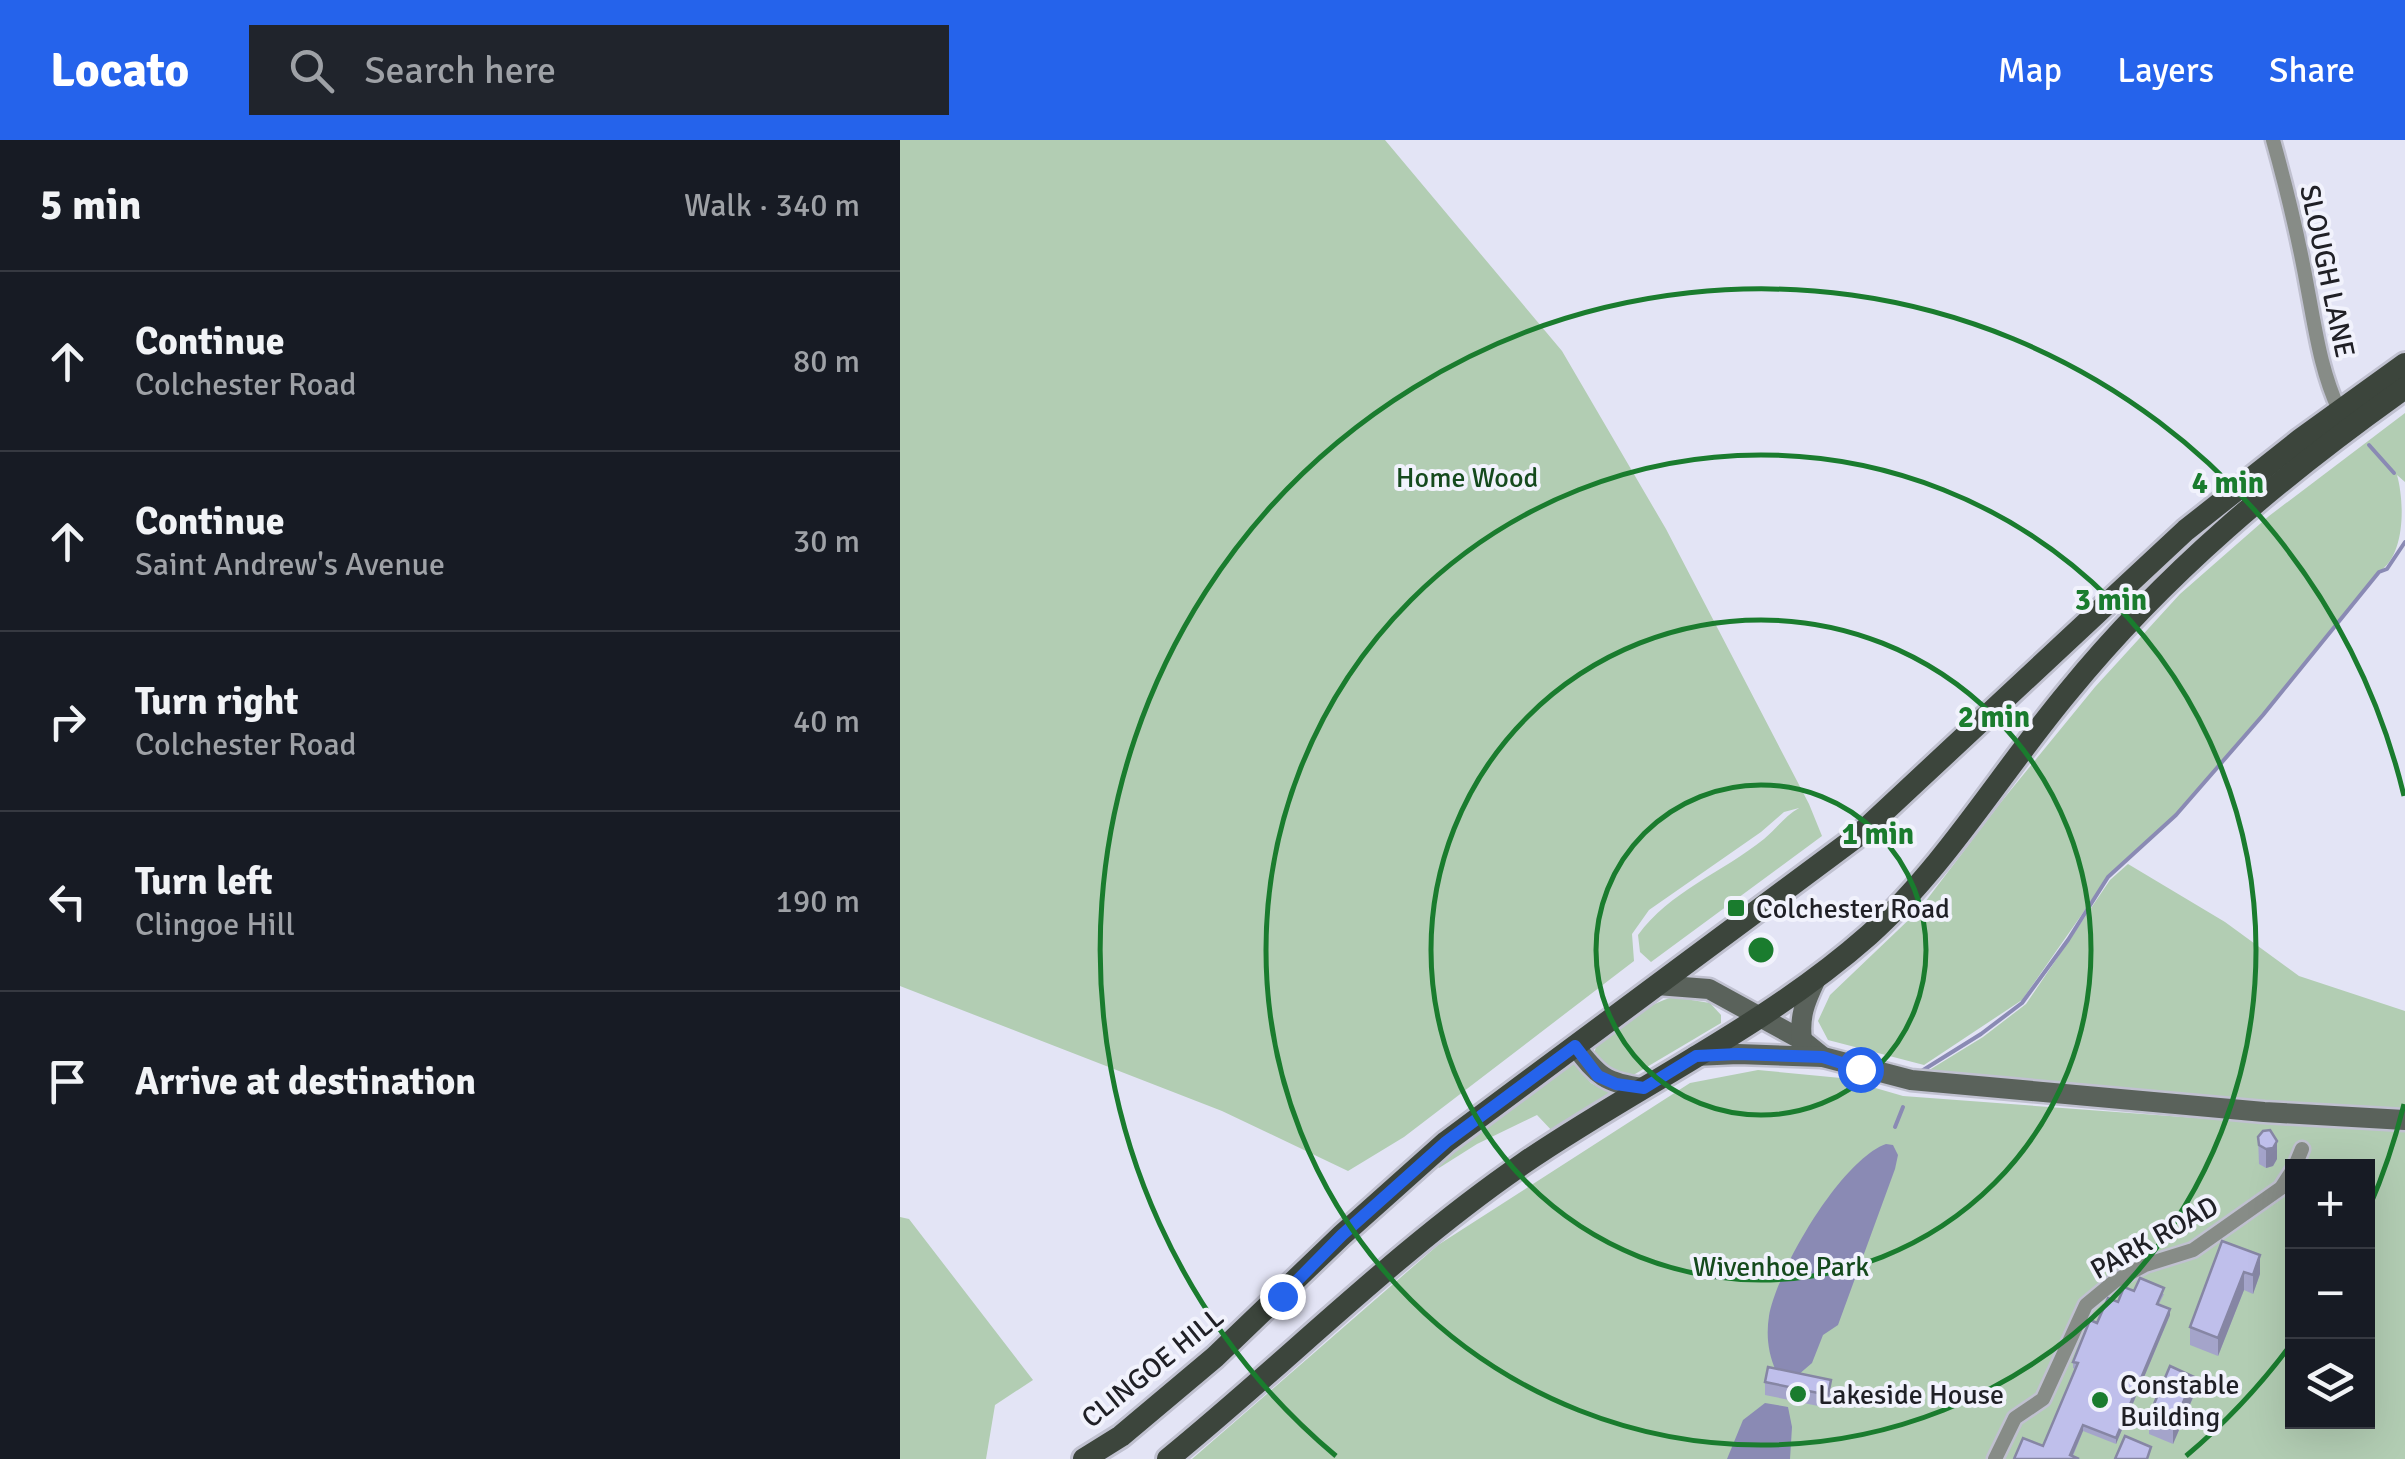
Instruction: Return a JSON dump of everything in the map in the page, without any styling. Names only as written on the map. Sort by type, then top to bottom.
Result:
[{"type":"main road","points":[[2338,410],[2405,364]]},
{"type":"main road","points":[[1168,1459],[1436,1227],[1526,1162],[1760,1019],[1815,981],[1908,896],[2068,691],[2146,603],[2218,534],[2308,459],[2405,388]]},
{"type":"main road","name":"CLINGOE HILL","points":[[1084,1459],[1122,1436],[1215,1357],[1446,1142],[1859,835],[2128,582],[2208,512],[2338,410]]},
{"type":"main road","points":[[1802,1040],[1803,1006],[1815,981]]},
{"type":"main road","points":[[1657,986],[1709,989],[1802,1040],[1823,1057]]},
{"type":"main road","points":[[1575,1046],[1598,1076],[1616,1084],[1644,1088]]},
{"type":"main road","points":[[1696,1056],[1823,1057],[1910,1080],[2264,1112],[2405,1120]]},
{"type":"street","name":"SLOUGH LANE","points":[[2274,140],[2320,361],[2338,410]]},
{"type":"street","name":"PARK ROAD","points":[[2298,1159],[2302,1149]]},
{"type":"street","name":"PARK ROAD","points":[[1995,1459],[2015,1418],[2042,1399],[2086,1305],[2115,1281],[2145,1264],[2192,1250],[2285,1182]]},
{"type":"green space","name":"Home Wood","points":[[900,140],[1385,140],[1562,351],[1666,529],[1822,836],[1651,962],[1640,952],[1638,935],[1665,906],[1748,851],[1799,808],[1784,812],[1649,910],[1632,934],[1634,961],[1404,1137],[1348,1171],[1222,1111],[900,986]]},
{"type":"green space","points":[[2405,413],[2405,482],[2397,475],[2401,528],[2388,564],[2176,815],[2108,877],[2022,1000],[1924,1065],[1828,1040],[1818,1021],[1830,995],[1919,910],[2095,687],[2180,594],[2269,516]]},
{"type":"green space","points":[[2128,864],[2225,922],[2299,976],[2405,1011],[2405,1111],[2320,1108],[1926,1072],[1983,1037],[2026,1004],[2110,880]]},
{"type":"green space","points":[[1673,997],[1710,1003],[1721,1015],[1721,1023],[1630,1077],[1610,1071],[1598,1062],[1595,1050],[1612,1029]]},
{"type":"green space","points":[[1572,1061],[1591,1083],[1612,1094],[1611,1097],[1555,1134],[1537,1115],[1477,1144],[1439,1168],[1435,1163]]},
{"type":"green space","name":"Wivenhoe Park","points":[[1758,1070],[1841,1078],[1903,1096],[2304,1126],[2405,1129],[2405,1459],[1192,1459],[1438,1245],[1690,1083]]},
{"type":"green space","points":[[900,1217],[909,1219],[1033,1380],[995,1405],[986,1459],[900,1459]]},
{"type":"water","points":[[1886,1144],[1893,1145],[1898,1155],[1895,1169],[1838,1325],[1823,1335],[1812,1363],[1798,1375],[1776,1371],[1769,1351],[1768,1323],[1784,1272],[1831,1193],[1868,1154]]},
{"type":"water","points":[[1765,1403],[1788,1407],[1792,1427],[1790,1459],[1727,1459],[1743,1420]]},
{"type":"building","points":[[2270,1130],[2277,1141],[2273,1148],[2266,1149],[2259,1145],[2258,1137]]},
{"type":"building","points":[[2222,1241],[2260,1255],[2253,1275],[2244,1272],[2218,1338],[2190,1327]]},
{"type":"building","name":"Constable Building","points":[[2140,1278],[2164,1288],[2157,1304],[2170,1309],[2116,1438],[2083,1425],[2070,1455],[2079,1459],[2014,1459],[2023,1438],[2043,1446],[2078,1363],[2073,1362],[2090,1320],[2097,1323],[2108,1298],[2118,1302],[2124,1287],[2134,1291]]},
{"type":"building","points":[[2170,1366],[2194,1377],[2173,1426],[2149,1416]]},
{"type":"building","points":[[1768,1367],[1831,1380],[1828,1395],[1765,1382]]},
{"type":"building","points":[[2125,1436],[2151,1447],[2147,1459],[2115,1459]]},
{"type":"waterway","points":[[2369,445],[2394,473]]},
{"type":"waterway","points":[[1920,1072],[2022,1003],[2108,877],[2176,815],[2379,572],[2387,569],[2405,542]]},
{"type":"waterway","points":[[1895,1127],[1903,1107]]},
{"type":"place","name":"Colchester Road","points":[[1736,908]]},
{"type":"place","name":"Lakeside House","points":[[1798,1394]]},
{"type":"place","name":"Constable Building","points":[[2100,1400]]},
{"type":"route","points":[[1282,1296],[1342,1235],[1446,1142],[1575,1046],[1598,1076],[1616,1084],[1644,1088],[1696,1056],[1823,1057],[1860,1069]]}]
